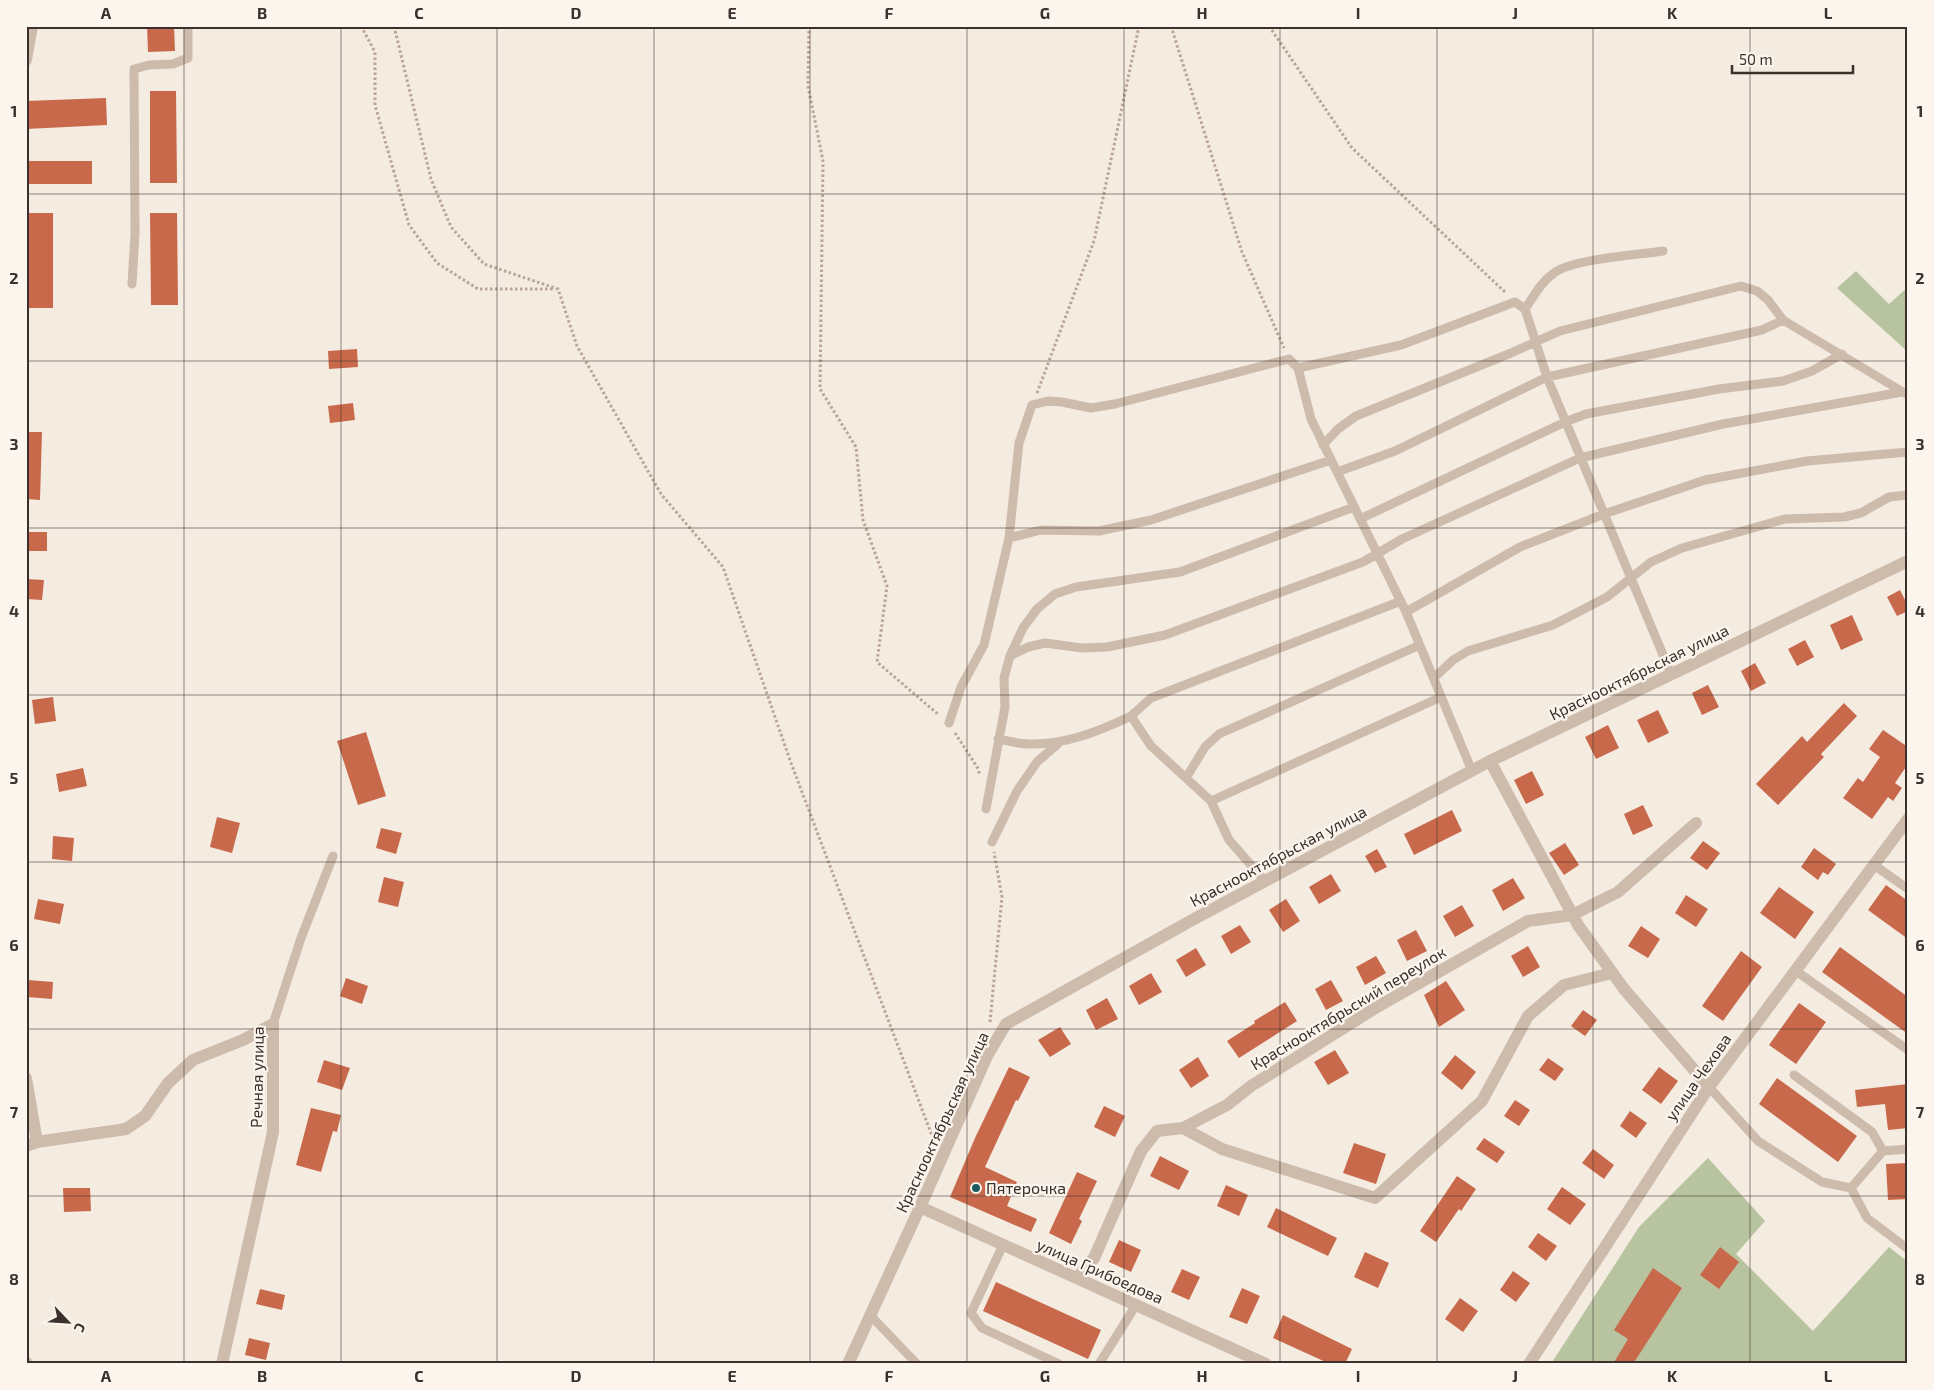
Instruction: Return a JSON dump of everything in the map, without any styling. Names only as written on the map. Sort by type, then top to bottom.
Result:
[{"type":"street","points":[[26,60],[32,26]]},
{"type":"street","name":"Краснооктябрьская улица","points":[[848,1364],[920,1207],[986,1056],[1006,1024],[1265,881],[1490,761],[1908,561]]},
{"type":"street","points":[[1490,761],[1572,915],[1612,973],[1709,1087]]},
{"type":"street","name":"улица Чехова","points":[[1529,1364],[1709,1087],[1908,819]]},
{"type":"street","name":"Краснооктябрьский переулок","points":[[1077,1278],[1094,1258],[1141,1151],[1157,1131],[1183,1128],[1227,1105],[1251,1086],[1377,1007],[1528,921],[1572,915],[1618,892],[1696,823]]},
{"type":"street","points":[[1183,1128],[1222,1149],[1375,1198],[1482,1101],[1528,1016],[1564,985],[1612,973]]},
{"type":"street","points":[[26,1078],[32,1144],[126,1129],[144,1116],[168,1083],[194,1060],[243,1040],[273,1024]]},
{"type":"street","name":"Речная улица","points":[[222,1364],[273,1132],[273,1024]]},
{"type":"street","name":"улица Грибоедова","points":[[920,1207],[1266,1364]]},
{"type":"lane","points":[[132,284],[135,233],[134,69],[149,65],[173,64],[188,58],[188,26]]},
{"type":"lane","points":[[1525,309],[1544,282],[1556,272],[1574,264],[1663,252]]},
{"type":"lane","points":[[1323,445],[1338,429],[1356,416],[1560,331],[1741,286],[1762,296],[1783,320],[1905,393]]},
{"type":"lane","points":[[1298,368],[1401,345],[1515,302],[1525,309],[1546,377],[1671,674]]},
{"type":"lane","points":[[1337,472],[1395,451],[1546,377],[1762,330],[1783,320]]},
{"type":"lane","points":[[1360,519],[1565,422],[1586,414],[1710,391],[1783,381],[1812,371],[1842,354]]},
{"type":"lane","points":[[949,724],[962,686],[984,645],[1009,538],[1019,443],[1032,405],[1048,401],[1091,408],[1115,404],[1289,359],[1298,368],[1311,419],[1401,601],[1472,771]]},
{"type":"lane","points":[[1010,656],[1028,647],[1045,643],[1082,648],[1107,647],[1165,635],[1363,562],[1402,539],[1580,458],[1723,424],[1905,393]]},
{"type":"lane","points":[[1406,612],[1520,547],[1604,514],[1705,480],[1807,461],[1908,452]]},
{"type":"lane","points":[[1009,538],[1041,530],[1099,531],[1151,520],[1331,460]]},
{"type":"lane","points":[[1434,678],[1453,660],[1468,651],[1553,625],[1607,597],[1651,562],[1682,548],[1785,519],[1844,517],[1861,513],[1889,497],[1908,495]]},
{"type":"lane","points":[[986,809],[1005,707],[1004,678],[1010,656],[1023,628],[1037,609],[1054,594],[1076,587],[1180,572],[1354,507]]},
{"type":"lane","points":[[998,739],[1028,744],[1062,741],[1104,730],[1131,716],[1150,698],[1401,601]]},
{"type":"lane","points":[[1186,778],[1205,746],[1219,734],[1420,646]]},
{"type":"lane","points":[[1211,801],[1441,697]]},
{"type":"lane","points":[[1131,716],[1151,746],[1211,801],[1229,840],[1265,881]]},
{"type":"lane","points":[[992,842],[1017,790],[1037,762],[1062,741]]},
{"type":"lane","name":"Речная улица","points":[[273,1024],[301,938],[334,856]]},
{"type":"lane","points":[[1874,865],[1908,889]]},
{"type":"lane","points":[[1796,971],[1908,1050]]},
{"type":"lane","points":[[1794,1076],[1872,1132],[1882,1151]]},
{"type":"lane","points":[[1709,1087],[1758,1141],[1822,1182],[1851,1188]]},
{"type":"lane","points":[[1851,1188],[1882,1151],[1908,1149]]},
{"type":"lane","points":[[1851,1188],[1867,1218],[1908,1249]]},
{"type":"lane","points":[[1003,1245],[971,1313],[982,1328],[1059,1364]]},
{"type":"lane","points":[[1099,1364],[1136,1305]]},
{"type":"lane","points":[[870,1315],[916,1364]]},
{"type":"path","points":[[361,26],[375,52],[375,105],[410,225],[437,263],[478,289],[558,289]]},
{"type":"path","points":[[394,26],[431,179],[451,227],[484,264],[558,289]]},
{"type":"path","points":[[809,26],[808,86],[823,161],[820,389],[856,447],[862,520],[887,586],[877,662],[949,724],[978,770],[980,780]]},
{"type":"path","points":[[1032,405],[1094,241],[1139,26]]},
{"type":"path","points":[[1171,26],[1242,252],[1289,359]]},
{"type":"path","points":[[1269,26],[1352,148],[1515,302]]},
{"type":"path","points":[[558,289],[577,346],[661,494],[723,567],[791,764],[941,1160]]},
{"type":"path","points":[[989,1026],[1002,897],[992,842]]},
{"type":"green space","points":[[1856,271],[1889,304],[1908,287],[1908,352],[1837,288]]},
{"type":"green space","points":[[1708,1158],[1765,1221],[1736,1254],[1813,1331],[1889,1247],[1908,1262],[1908,1364],[1551,1364],[1639,1227]]},
{"type":"building","points":[[147,26],[174,26],[175,51],[148,52]]},
{"type":"building","points":[[150,91],[176,91],[177,183],[150,183]]},
{"type":"building","points":[[106,98],[107,125],[26,129],[26,101]]},
{"type":"building","points":[[26,161],[92,161],[92,184],[26,184]]},
{"type":"building","points":[[28,213],[53,213],[53,308],[27,308]]},
{"type":"building","points":[[150,213],[177,213],[178,305],[151,305]]},
{"type":"building","points":[[357,349],[358,367],[329,369],[328,351]]},
{"type":"building","points":[[353,403],[355,420],[330,423],[328,406]]},
{"type":"building","points":[[26,432],[42,432],[40,500],[26,499]]},
{"type":"building","points":[[26,532],[47,532],[47,551],[26,551]]},
{"type":"building","points":[[26,579],[44,580],[42,600],[26,599]]},
{"type":"building","points":[[1900,590],[1908,606],[1908,611],[1897,616],[1887,597]]},
{"type":"building","points":[[1852,615],[1863,640],[1841,650],[1830,625]]},
{"type":"building","points":[[1805,640],[1814,657],[1797,666],[1788,649]]},
{"type":"building","points":[[1755,663],[1766,683],[1751,691],[1741,671]]},
{"type":"building","points":[[1708,685],[1719,707],[1702,715],[1692,693]]},
{"type":"building","points":[[53,697],[56,721],[35,724],[32,700]]},
{"type":"building","points":[[1844,703],[1857,716],[1821,754],[1824,757],[1778,805],[1756,784],[1802,736],[1807,742]]},
{"type":"building","points":[[1658,710],[1669,733],[1648,743],[1637,720]]},
{"type":"building","points":[[1608,725],[1619,748],[1596,759],[1585,737]]},
{"type":"building","points":[[1883,730],[1908,747],[1908,764],[1895,783],[1902,788],[1893,801],[1888,797],[1872,819],[1843,798],[1858,778],[1863,782],[1880,757],[1869,749]]},
{"type":"building","points":[[366,732],[386,796],[358,805],[337,741]]},
{"type":"building","points":[[83,768],[87,786],[59,792],[56,774]]},
{"type":"building","points":[[1532,771],[1544,795],[1526,804],[1514,780]]},
{"type":"building","points":[[1643,805],[1653,826],[1633,835],[1624,814]]},
{"type":"building","points":[[1452,810],[1462,831],[1414,855],[1404,834]]},
{"type":"building","points":[[217,817],[240,823],[232,853],[210,847]]},
{"type":"building","points":[[381,828],[402,833],[396,854],[376,848]]},
{"type":"building","points":[[53,836],[74,838],[72,861],[52,859]]},
{"type":"building","points":[[1703,841],[1720,853],[1707,870],[1690,858]]},
{"type":"building","points":[[1565,843],[1579,865],[1564,875],[1549,853]]},
{"type":"building","points":[[1814,848],[1836,864],[1828,875],[1823,872],[1818,880],[1801,867]]},
{"type":"building","points":[[1377,849],[1387,867],[1375,873],[1365,856]]},
{"type":"building","points":[[1331,874],[1341,891],[1319,904],[1309,887]]},
{"type":"building","points":[[384,877],[404,882],[398,907],[378,902]]},
{"type":"building","points":[[1513,878],[1525,898],[1503,911],[1492,890]]},
{"type":"building","points":[[1886,885],[1908,901],[1908,939],[1868,910]]},
{"type":"building","points":[[1779,887],[1814,912],[1795,939],[1760,913]]},
{"type":"building","points":[[1686,895],[1708,909],[1696,927],[1675,913]]},
{"type":"building","points":[[38,899],[64,904],[60,924],[34,919]]},
{"type":"building","points":[[1286,899],[1300,921],[1283,932],[1269,910]]},
{"type":"building","points":[[1462,905],[1474,926],[1455,937],[1443,916]]},
{"type":"building","points":[[1240,925],[1251,942],[1231,954],[1221,936]]},
{"type":"building","points":[[1641,926],[1660,939],[1648,958],[1628,946]]},
{"type":"building","points":[[1416,930],[1427,951],[1407,961],[1397,940]]},
{"type":"building","points":[[1528,946],[1540,967],[1523,977],[1511,956]]},
{"type":"building","points":[[1840,947],[1908,997],[1908,1034],[1822,972]]},
{"type":"building","points":[[1196,948],[1206,965],[1186,977],[1176,960]]},
{"type":"building","points":[[1741,951],[1762,967],[1723,1021],[1702,1006]]},
{"type":"building","points":[[1376,956],[1386,973],[1365,985],[1356,967]]},
{"type":"building","points":[[1151,973],[1162,992],[1139,1005],[1129,986]]},
{"type":"building","points":[[346,978],[368,986],[362,1004],[340,996]]},
{"type":"building","points":[[28,980],[53,982],[52,999],[27,997]]},
{"type":"building","points":[[1331,980],[1343,1001],[1326,1010],[1315,989]]},
{"type":"building","points":[[1446,981],[1465,1010],[1439,1027],[1424,995]]},
{"type":"building","points":[[1107,998],[1118,1019],[1096,1030],[1086,1010]]},
{"type":"building","points":[[1285,1002],[1297,1021],[1239,1058],[1227,1041],[1255,1023],[1254,1021]]},
{"type":"building","points":[[1799,1003],[1826,1022],[1796,1064],[1769,1045]]},
{"type":"building","points":[[1583,1010],[1597,1020],[1585,1036],[1571,1026]]},
{"type":"building","points":[[1060,1027],[1071,1044],[1050,1057],[1038,1040]]},
{"type":"building","points":[[1335,1050],[1349,1073],[1328,1085],[1314,1062]]},
{"type":"building","points":[[1455,1055],[1476,1072],[1462,1090],[1441,1073]]},
{"type":"building","points":[[1198,1057],[1209,1076],[1191,1088],[1179,1070]]},
{"type":"building","points":[[1548,1058],[1564,1069],[1555,1081],[1539,1070]]},
{"type":"building","points":[[324,1060],[350,1068],[342,1090],[317,1082]]},
{"type":"building","points":[[1009,1067],[1030,1077],[1018,1101],[1016,1100],[985,1167],[1017,1182],[1007,1206],[1037,1219],[1031,1232],[950,1197],[975,1138]]},
{"type":"building","points":[[1659,1067],[1678,1081],[1661,1104],[1642,1090]]},
{"type":"building","points":[[1777,1078],[1857,1136],[1838,1162],[1759,1104]]},
{"type":"building","points":[[1908,1084],[1908,1128],[1888,1130],[1885,1104],[1857,1107],[1855,1090]]},
{"type":"building","points":[[1515,1100],[1530,1110],[1519,1126],[1504,1116]]},
{"type":"building","points":[[1104,1106],[1125,1116],[1115,1137],[1094,1127]]},
{"type":"building","points":[[311,1108],[341,1115],[337,1132],[333,1131],[321,1172],[296,1165]]},
{"type":"building","points":[[1630,1111],[1647,1123],[1636,1138],[1620,1126]]},
{"type":"building","points":[[1484,1138],[1505,1152],[1497,1163],[1476,1149]]},
{"type":"building","points":[[1354,1143],[1386,1154],[1376,1184],[1343,1173]]},
{"type":"building","points":[[1593,1149],[1614,1165],[1604,1179],[1582,1163]]},
{"type":"building","points":[[1160,1156],[1189,1171],[1179,1190],[1150,1176]]},
{"type":"building","points":[[1908,1163],[1908,1199],[1888,1200],[1886,1164]]},
{"type":"building","points":[[1077,1172],[1097,1181],[1079,1219],[1082,1221],[1071,1244],[1049,1233]]},
{"type":"building","points":[[1457,1176],[1476,1189],[1461,1211],[1459,1209],[1436,1242],[1420,1231]]},
{"type":"building","points":[[1226,1185],[1248,1195],[1239,1216],[1217,1206]]},
{"type":"building","points":[[1562,1187],[1586,1204],[1570,1225],[1547,1209]]},
{"type":"building","points":[[63,1188],[90,1188],[91,1211],[64,1212]]},
{"type":"building","points":[[1276,1208],[1337,1238],[1328,1256],[1267,1227]]},
{"type":"building","points":[[1538,1233],[1557,1246],[1546,1261],[1528,1247]]},
{"type":"building","points":[[1119,1240],[1141,1250],[1131,1272],[1109,1262]]},
{"type":"building","points":[[1720,1247],[1739,1262],[1719,1289],[1700,1275]]},
{"type":"building","points":[[1365,1252],[1389,1263],[1378,1288],[1354,1277]]},
{"type":"building","points":[[1653,1268],[1682,1288],[1633,1364],[1613,1364],[1628,1339],[1614,1330]]},
{"type":"building","points":[[1182,1269],[1200,1277],[1189,1300],[1171,1292]]},
{"type":"building","points":[[1513,1271],[1530,1283],[1516,1302],[1500,1290]]},
{"type":"building","points":[[996,1282],[1101,1330],[1088,1359],[983,1311]]},
{"type":"building","points":[[1242,1288],[1260,1296],[1247,1324],[1229,1317]]},
{"type":"building","points":[[260,1289],[285,1295],[282,1310],[256,1304]]},
{"type":"building","points":[[1460,1298],[1478,1311],[1463,1332],[1445,1319]]},
{"type":"building","points":[[1283,1315],[1352,1349],[1345,1364],[1330,1364],[1273,1338]]},
{"type":"building","points":[[249,1338],[270,1343],[266,1360],[245,1355]]},
{"type":"place","name":"Пятерочка","points":[[976,1188]]}]
